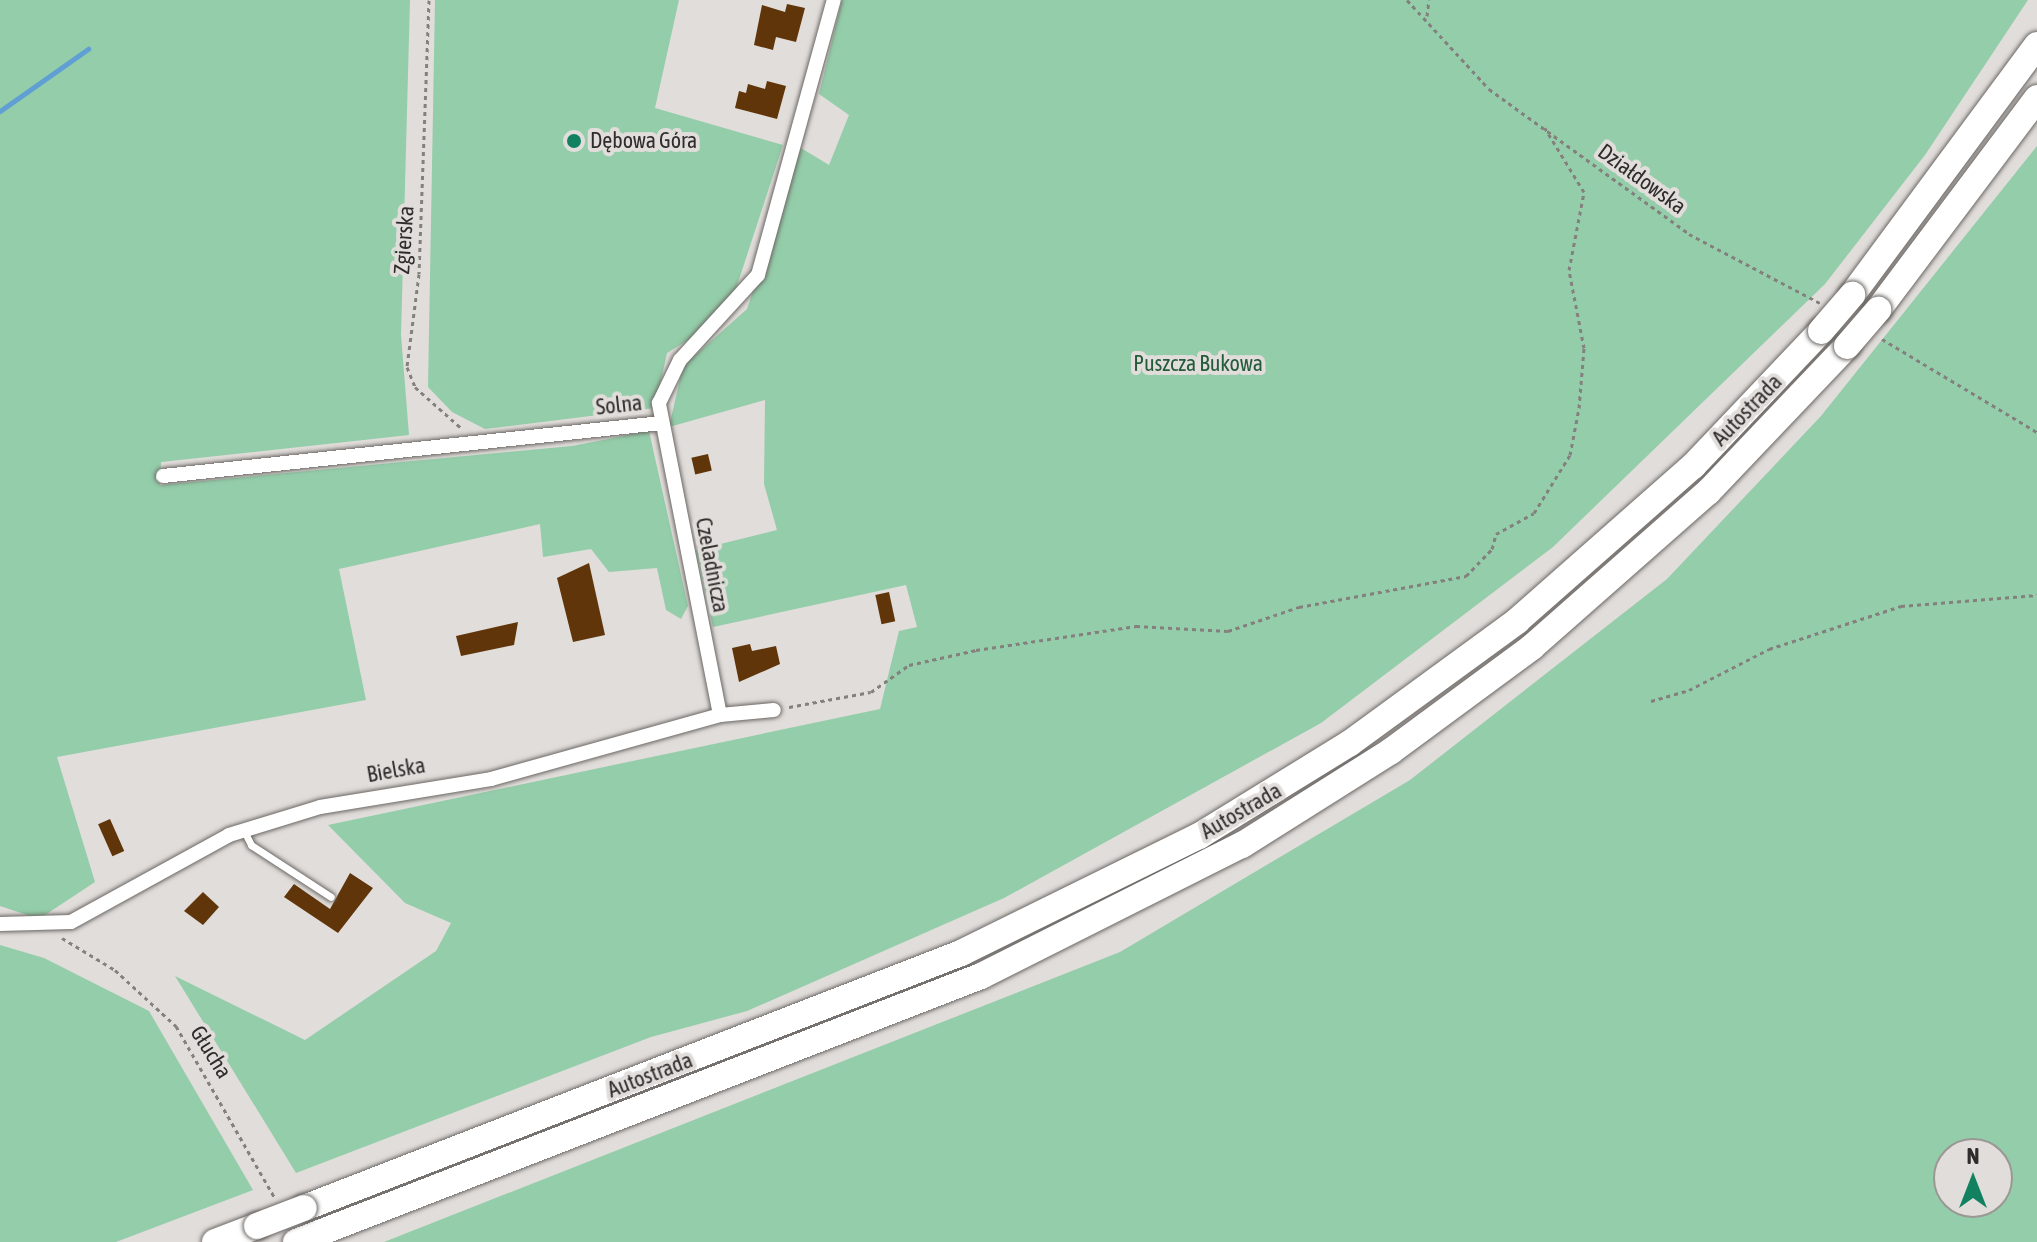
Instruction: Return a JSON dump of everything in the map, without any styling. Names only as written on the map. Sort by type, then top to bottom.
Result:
[{"type":"highway","name":"Autostrada","points":[[215,1242],[257,1226],[291,1207],[961,953],[1212,828],[1399,709],[1540,602],[1693,466],[1824,319],[1852,295],[2037,45]]},
{"type":"highway","name":"Autostrada","points":[[305,1239],[968,982],[1242,845],[1391,751],[1543,638],[1708,492],[1847,346],[1877,323],[2037,98]]},
{"type":"street","name":"Solna","points":[[163,476],[490,438],[661,423],[671,372],[737,305],[765,257],[834,0]]},
{"type":"street","name":"Czeladnicza","points":[[661,423],[720,715]]},
{"type":"street","name":"Bielska","points":[[44,928],[88,916],[243,829],[404,788],[491,779],[720,715],[774,710]]},
{"type":"street","points":[[0,924],[44,928]]},
{"type":"lane","points":[[243,829],[251,845],[331,897]]},
{"type":"path","name":"Zgierska","points":[[429,0],[419,274],[407,367],[415,387],[446,419],[490,438]]},
{"type":"path","name":"Działdowska","points":[[1407,0],[1427,17],[1489,89],[1689,234],[1824,319]]},
{"type":"path","points":[[1427,17],[1429,0]]},
{"type":"path","points":[[774,710],[871,692],[909,665],[976,650],[1136,626],[1228,631],[1299,607],[1466,576],[1492,549],[1496,534],[1534,513],[1570,455],[1579,408],[1584,348],[1569,270],[1584,192],[1545,128]]},
{"type":"path","points":[[1877,323],[1889,342],[2037,432]]},
{"type":"path","points":[[1651,701],[1689,690],[1769,649],[1901,606],[2037,595]]},
{"type":"path","name":"Głucha","points":[[44,928],[103,962],[164,1012],[291,1207]]},
{"type":"green space","points":[[0,0],[410,0],[401,335],[409,435],[161,462],[160,485],[572,446],[649,431],[688,606],[681,619],[666,610],[657,568],[609,572],[591,549],[543,557],[540,524],[339,569],[366,700],[57,757],[95,882],[39,919],[0,906]]},
{"type":"green space","points":[[435,0],[679,0],[655,108],[783,145],[733,298],[701,332],[667,353],[655,408],[485,429],[452,412],[428,387]]},
{"type":"green space","name":"Puszcza Bukowa","points":[[842,0],[2028,0],[1925,155],[1825,284],[1553,547],[1321,723],[1004,898],[747,1011],[651,1037],[296,1173],[175,976],[305,1040],[436,951],[451,923],[405,903],[328,825],[880,709],[899,631],[917,627],[906,585],[713,627],[696,550],[777,530],[764,484],[765,400],[669,427],[683,366],[747,309],[801,148],[829,165],[849,115],[819,94]]},
{"type":"green space","points":[[2037,146],[2037,1242],[384,1242],[1120,952],[1410,780],[1667,579],[1821,416]]},
{"type":"green space","points":[[0,945],[44,958],[149,1011],[253,1190],[116,1242],[0,1242]]},
{"type":"building","points":[[787,4],[805,8],[796,42],[776,37],[773,50],[754,45],[762,5],[785,12]]},
{"type":"building","points":[[767,81],[786,86],[777,119],[735,108],[739,91],[746,93],[748,84],[765,89]]},
{"type":"building","points":[[708,454],[712,471],[695,474],[691,458]]},
{"type":"building","points":[[589,563],[605,635],[573,642],[557,578]]},
{"type":"building","points":[[889,592],[895,621],[882,624],[875,595]]},
{"type":"building","points":[[518,622],[514,645],[461,656],[456,636]]},
{"type":"building","points":[[750,644],[752,651],[776,646],[780,664],[739,682],[732,648]]},
{"type":"building","points":[[110,819],[124,851],[112,856],[98,824]]},
{"type":"building","points":[[350,873],[373,888],[338,933],[284,897],[294,884],[330,909]]},
{"type":"building","points":[[203,892],[219,907],[203,925],[184,911]]},
{"type":"waterway","points":[[0,111],[88,49]]},
{"type":"place","name":"Dębowa Góra","points":[[574,141]]}]
